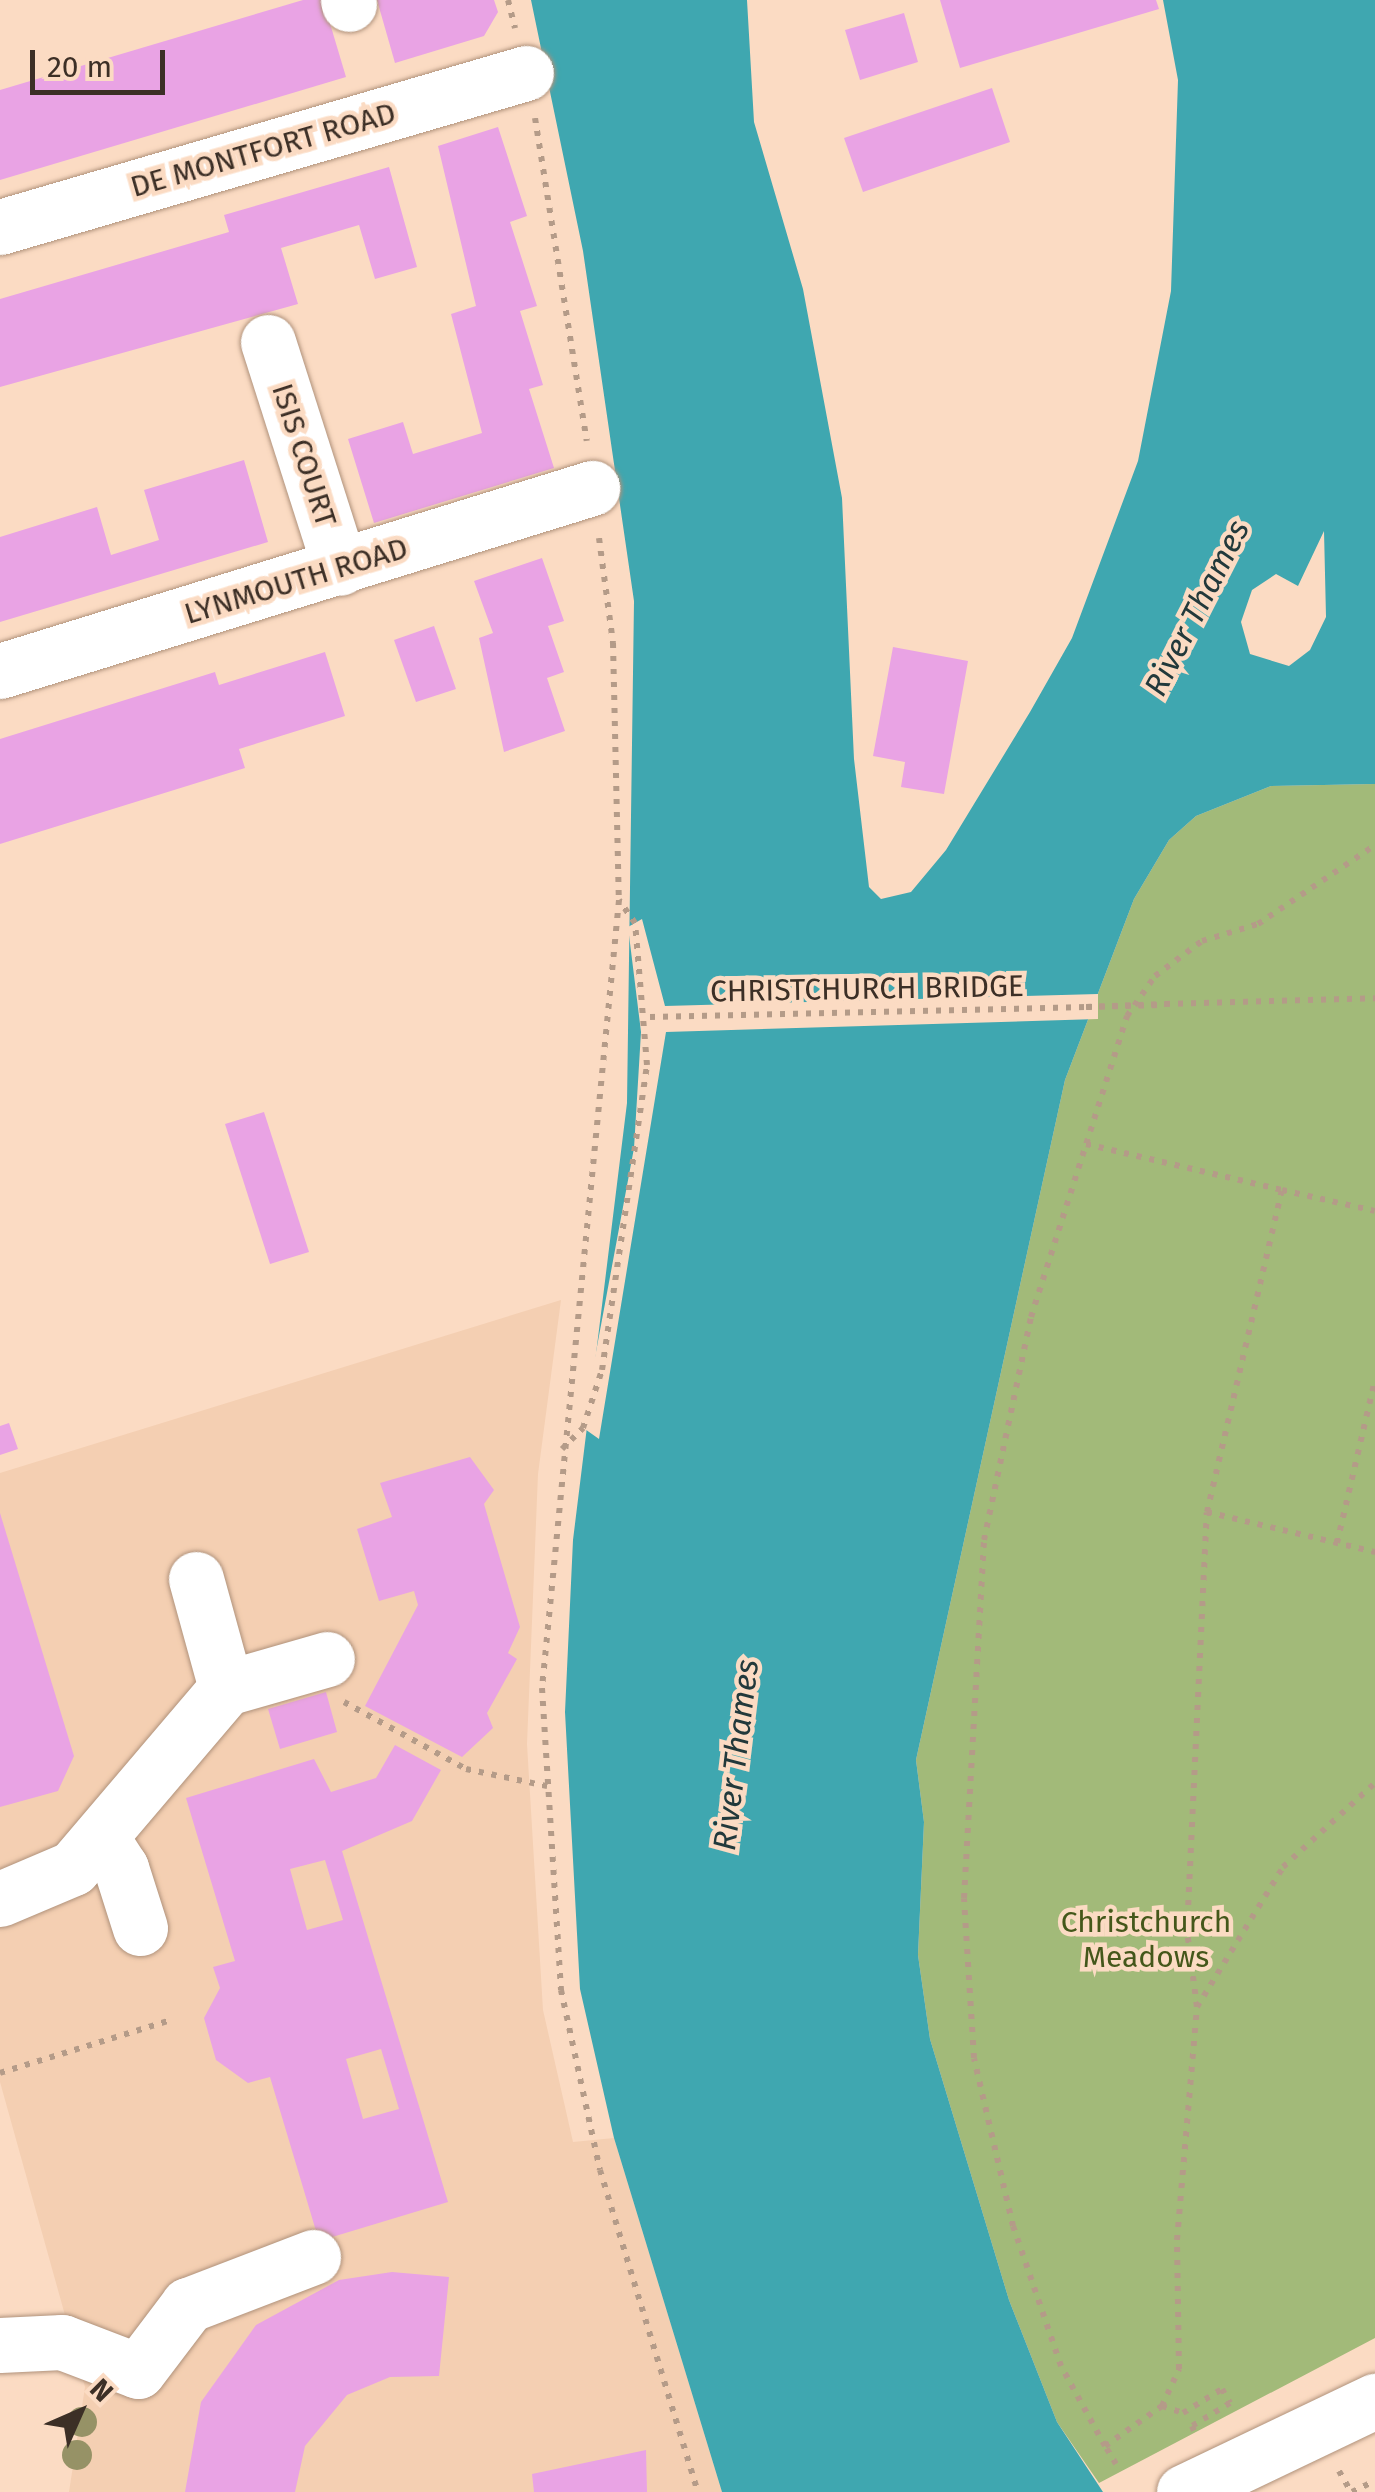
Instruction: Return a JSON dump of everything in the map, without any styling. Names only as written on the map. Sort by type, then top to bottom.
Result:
[{"type":"street","name":"DE MONTFORT ROAD","points":[[0,227],[526,73]]},
{"type":"street","name":"ISIS COURT","points":[[268,342],[340,568]]},
{"type":"street","name":"LYNMOUTH ROAD","points":[[0,671],[592,488]]},
{"type":"street","points":[[196,1579],[226,1688]]},
{"type":"street","points":[[0,1899],[74,1868],[102,1840],[226,1688],[327,1659]]},
{"type":"street","points":[[102,1840],[122,1868],[140,1928]]},
{"type":"street","points":[[0,2345],[62,2342],[138,2370],[188,2304],[289,2277]]},
{"type":"street","points":[[1184,2492],[1375,2401]]},
{"type":"path","points":[[508,0],[573,316],[612,643],[618,900],[561,1450],[542,1688],[561,1990],[600,2170],[698,2492]]},
{"type":"path","points":[[1116,2464],[1061,2366],[1012,2226],[974,2058],[964,1898],[984,1540],[1032,1316],[1127,1016],[1155,976],[1202,941],[1258,924],[1334,880],[1375,846]]},
{"type":"path","points":[[561,1450],[584,1428],[602,1370],[650,1017],[635,923],[618,900]]},
{"type":"path","name":"CHRISTCHURCH BRIDGE","points":[[650,1017],[1375,998]]},
{"type":"path","points":[[1086,1144],[1375,1210]]},
{"type":"path","points":[[1105,2446],[1162,2406],[1179,2369],[1177,2240],[1197,2006],[1187,1931],[1207,1512],[1282,1190]]},
{"type":"path","points":[[1337,1543],[1375,1380]]},
{"type":"path","points":[[1207,1512],[1375,1552]]},
{"type":"path","points":[[327,1659],[345,1704],[466,1769],[547,1786]]},
{"type":"path","points":[[1197,2006],[1283,1867],[1375,1782]]},
{"type":"path","points":[[0,2073],[168,2022]]},
{"type":"path","points":[[1162,2406],[1182,2412],[1222,2389],[1230,2403],[1192,2426]]},
{"type":"path","points":[[1352,2492],[1375,2481]]},
{"type":"shaded area","points":[[561,1300],[538,1474],[527,1744],[543,2010],[573,2142],[614,2138],[722,2492],[69,2492],[85,2387],[0,2082],[0,1473]]},
{"type":"green space","name":"Christchurch Meadows","points":[[1375,784],[1375,2338],[1099,2483],[1057,2422],[1009,2300],[930,2039],[918,1955],[924,1822],[916,1760],[1065,1080],[1134,899],[1169,840],[1196,816],[1271,786]]},
{"type":"water","name":"River Thames","points":[[531,0],[747,0],[754,122],[803,289],[842,498],[854,759],[869,887],[881,899],[911,892],[946,850],[1072,638],[1138,461],[1171,291],[1178,80],[1163,0],[1375,0],[1375,784],[1271,786],[1196,816],[1169,840],[1134,899],[1065,1080],[916,1760],[924,1822],[918,1955],[930,2039],[1009,2300],[1057,2422],[1103,2492],[722,2492],[614,2138],[580,1989],[565,1712],[573,1540],[627,1103],[634,601],[583,251]],"holes":[[[1324,531],[1326,617],[1310,650],[1289,666],[1250,654],[1241,622],[1252,590],[1276,574],[1298,586]]]},
{"type":"pier","points":[[642,919],[665,1006],[1098,994],[1098,1019],[666,1032],[599,1439],[582,1427],[634,1148],[641,1032],[628,927]]},
{"type":"building","points":[[303,0],[323,0],[346,77],[0,180],[0,90]]},
{"type":"building","points":[[377,0],[494,0],[498,12],[484,36],[395,63]]},
{"type":"building","points":[[940,0],[1156,0],[1159,9],[960,68]]},
{"type":"building","points":[[904,13],[918,62],[860,80],[845,30]]},
{"type":"building","points":[[992,88],[1010,142],[863,192],[844,138]]},
{"type":"building","points":[[498,127],[527,216],[510,222],[537,306],[520,311],[543,385],[529,389],[554,468],[374,523],[348,439],[403,422],[413,454],[482,433],[451,314],[476,306],[438,146]]},
{"type":"building","points":[[389,167],[417,267],[375,279],[359,225],[281,248],[298,304],[0,387],[0,299],[229,232],[224,215]]},
{"type":"building","points":[[244,460],[268,542],[0,622],[0,537],[97,507],[111,555],[159,540],[144,490]]},
{"type":"building","points":[[542,558],[564,621],[548,626],[564,672],[547,678],[565,731],[504,752],[479,638],[493,633],[474,581]]},
{"type":"building","points":[[434,626],[456,689],[416,702],[394,640]]},
{"type":"building","points":[[893,647],[968,661],[944,794],[901,787],[905,762],[873,756]]},
{"type":"building","points":[[325,652],[345,716],[239,749],[245,768],[0,844],[0,739],[215,672],[219,685]]},
{"type":"building","points":[[264,1112],[309,1252],[270,1264],[225,1124]]},
{"type":"building","points":[[9,1423],[18,1449],[0,1455],[0,1426]]},
{"type":"building","points":[[470,1457],[494,1490],[484,1504],[520,1627],[508,1653],[517,1659],[487,1713],[493,1728],[462,1757],[365,1706],[418,1605],[414,1591],[379,1601],[357,1529],[392,1517],[380,1483]]},
{"type":"building","points":[[0,1513],[74,1756],[58,1791],[0,1807]]},
{"type":"building","points":[[326,1692],[337,1732],[280,1749],[268,1709]]},
{"type":"building","points":[[395,1745],[441,1770],[412,1821],[342,1851],[448,2202],[319,2241],[270,2077],[248,2083],[216,2060],[204,2018],[220,1988],[213,1967],[235,1961],[186,1798],[314,1759],[331,1792],[376,1778]],"holes":[[[325,1860],[343,1920],[307,1930],[290,1869]],[[381,2049],[399,2109],[363,2119],[346,2059]]]},
{"type":"building","points":[[392,2272],[449,2277],[439,2376],[390,2377],[347,2395],[305,2446],[295,2492],[185,2492],[201,2402],[256,2325],[339,2280]]},
{"type":"building","points":[[646,2450],[647,2492],[534,2492],[532,2474]]}]
